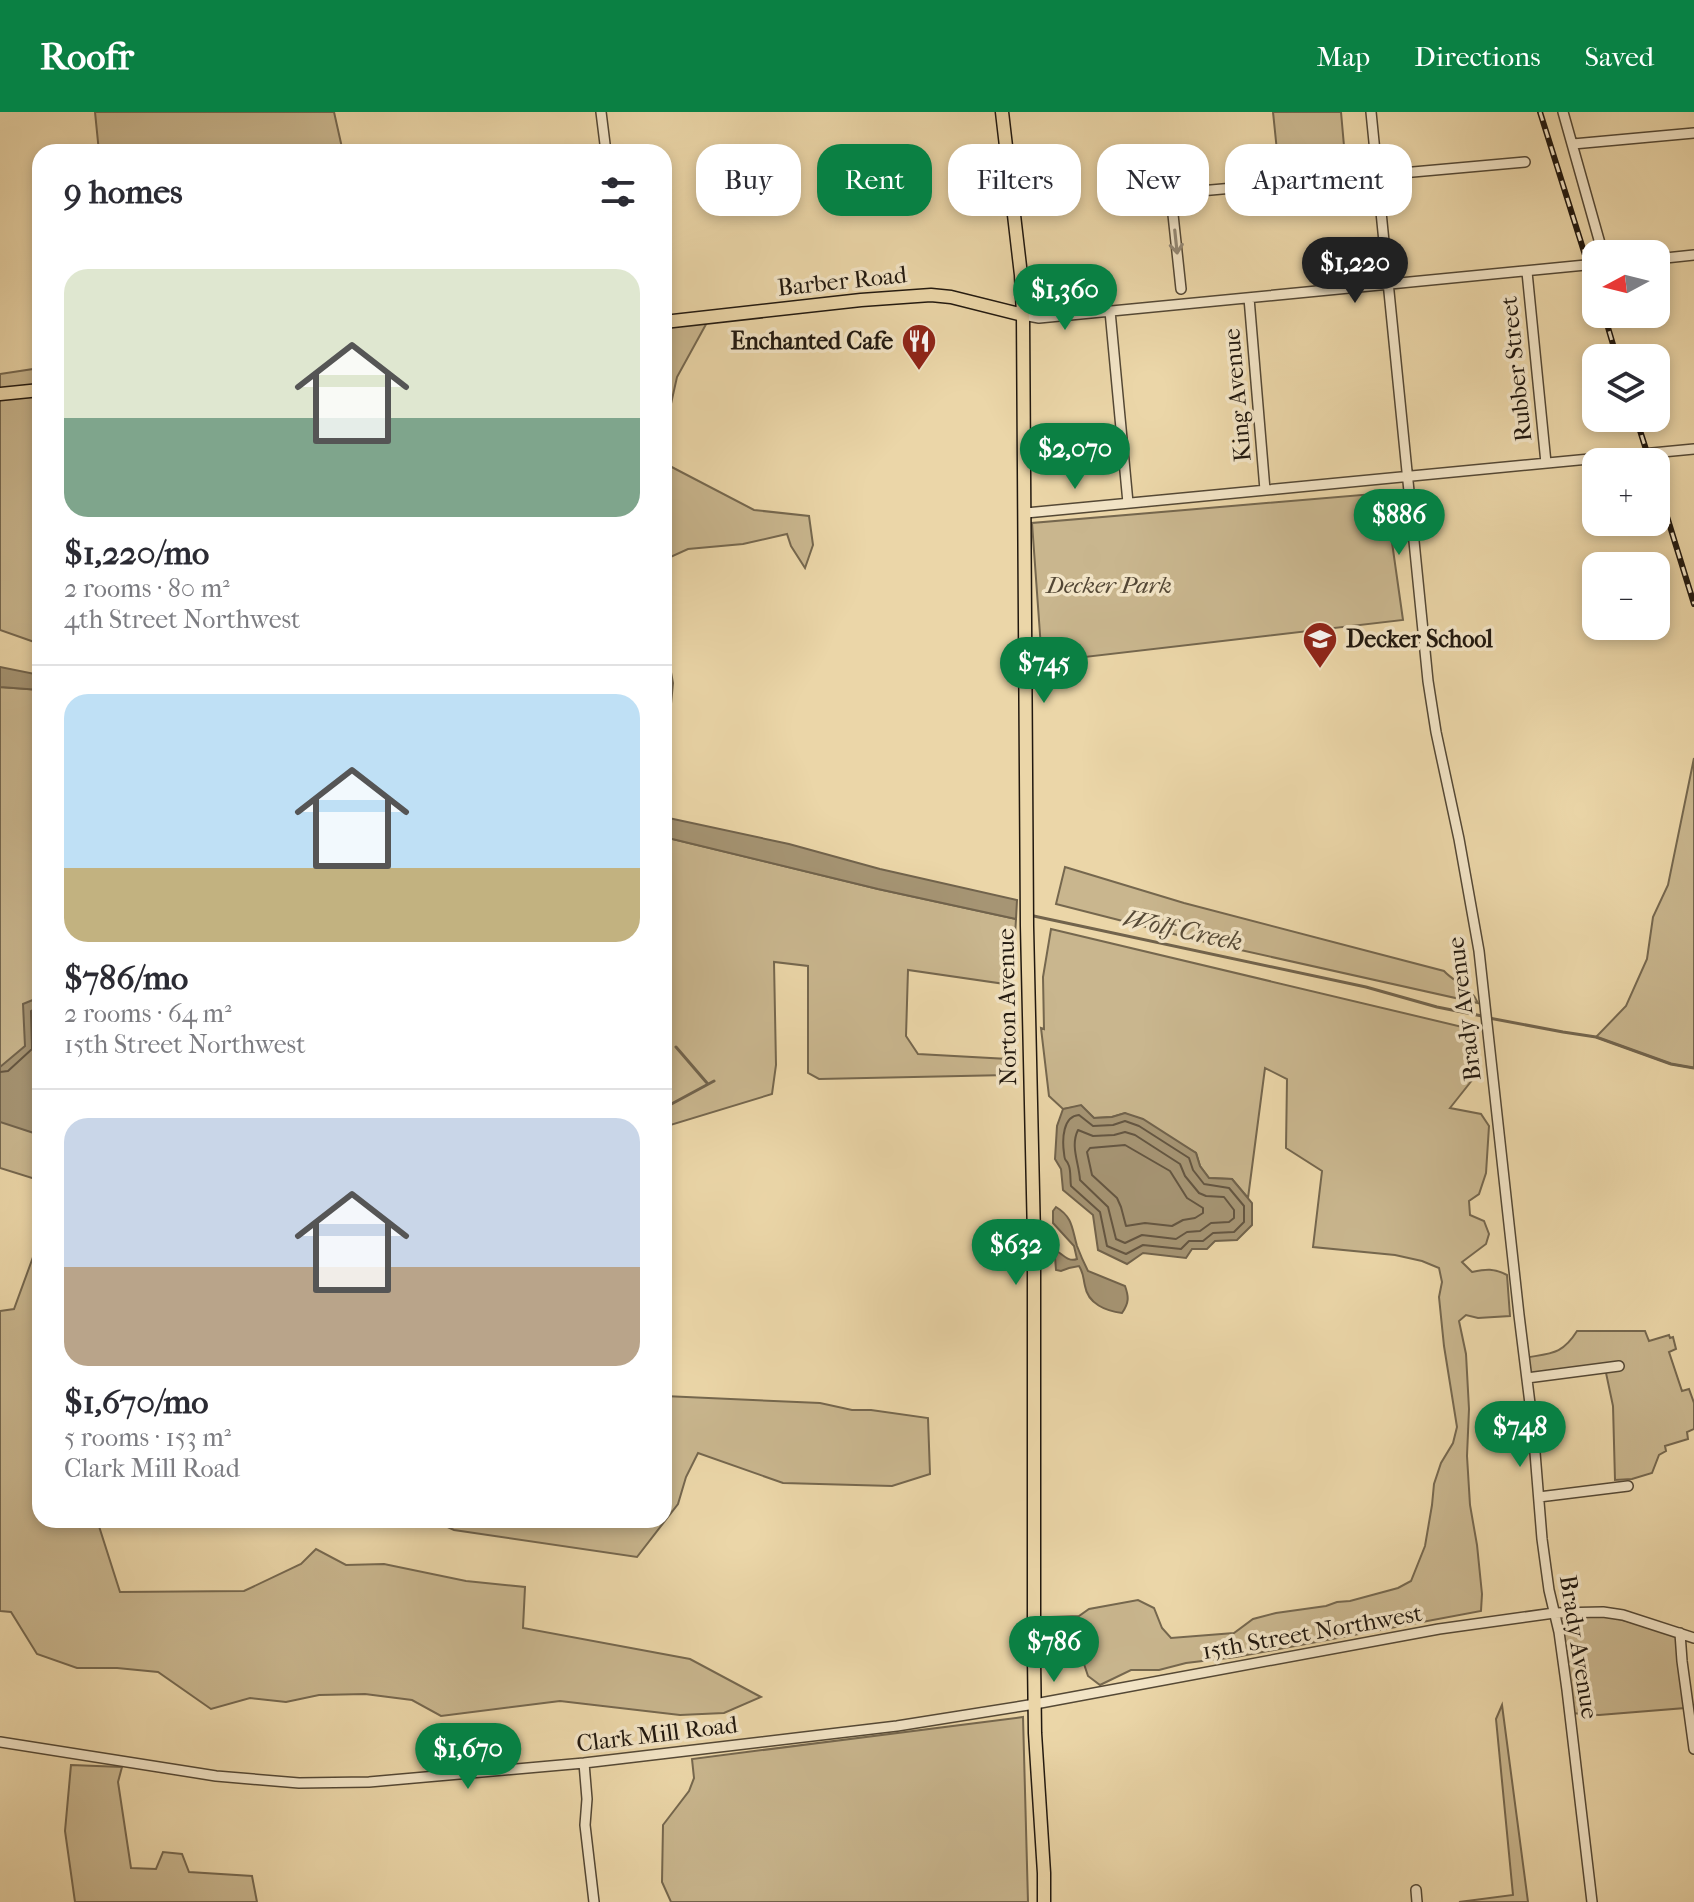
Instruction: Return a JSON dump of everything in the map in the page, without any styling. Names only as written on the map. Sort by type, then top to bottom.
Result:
[{"type":"main road","name":"Norton Avenue","points":[[1002,112],[1023,315],[1027,926],[1034,1237],[1035,1704],[1044,1902]]},
{"type":"main road","name":"Barber Road","points":[[672,321],[931,295],[1023,315]]},
{"type":"main road","points":[[0,394],[32,391]]},
{"type":"street","points":[[601,112],[605,144]]},
{"type":"street","name":"Brady Avenue","points":[[1371,112],[1374,144]]},
{"type":"street","points":[[1563,112],[1599,240]]},
{"type":"street","points":[[1573,144],[1694,133]]},
{"type":"street","points":[[1412,173],[1525,162]]},
{"type":"street","points":[[1181,289],[1171,196],[1225,189]]},
{"type":"street","name":"Brady Avenue","points":[[1380,216],[1428,681],[1468,889],[1489,1031],[1549,1590],[1567,1690],[1592,1902]]},
{"type":"street","points":[[1670,258],[1694,255]]},
{"type":"street","points":[[1023,315],[1039,318],[1582,266]]},
{"type":"street","name":"Rubber Street","points":[[1527,272],[1546,463]]},
{"type":"street","name":"King Avenue","points":[[1249,298],[1265,490]]},
{"type":"street","points":[[1110,311],[1128,503]]},
{"type":"street","points":[[1026,513],[1694,449]]},
{"type":"street","points":[[1527,1378],[1619,1366]]},
{"type":"street","points":[[1539,1497],[1628,1486]]},
{"type":"street","name":"15th Street Northwest","points":[[936,1720],[1425,1632],[1554,1613],[1613,1613],[1694,1638]]},
{"type":"street","points":[[1680,1633],[1694,1749]]},
{"type":"street","name":"Clark Mill Road","points":[[0,1742],[199,1774],[299,1783],[369,1782],[584,1763],[936,1720]]},
{"type":"street","points":[[584,1763],[587,1799],[585,1825],[594,1902]]},
{"type":"street","points":[[1416,1890],[1417,1902]]},
{"type":"green space","points":[[95,112],[334,112],[341,144],[98,144]]},
{"type":"green space","points":[[1273,112],[1341,112],[1344,144],[1276,144]]},
{"type":"green space","points":[[710,317],[677,377],[672,399],[672,321]]},
{"type":"green space","points":[[32,369],[32,641],[0,630],[0,374]]},
{"type":"green space","points":[[672,467],[754,510],[809,516],[813,545],[805,568],[787,534],[743,544],[688,549],[672,556]]},
{"type":"green space","name":"Decker Park","points":[[1385,493],[1403,620],[1042,662],[1032,523]]},
{"type":"green space","points":[[0,687],[32,689],[32,1178],[0,1168]]},
{"type":"green space","points":[[1694,758],[1694,1068],[1671,1064],[1596,1037],[1626,1006],[1647,959],[1653,917],[1668,885]]},
{"type":"green space","points":[[672,839],[1016,919],[1012,985],[908,970],[906,1036],[918,1054],[1008,1059],[1008,1075],[819,1079],[808,1073],[808,966],[774,962],[776,1065],[772,1094],[672,1125]]},
{"type":"green space","points":[[1065,867],[1184,903],[1444,971],[1472,993],[1478,1003],[1209,943],[1056,904]]},
{"type":"green space","points":[[1051,929],[1475,1030],[1473,1079],[1450,1108],[1481,1114],[1489,1126],[1486,1173],[1479,1194],[1469,1201],[1470,1215],[1484,1221],[1489,1234],[1486,1244],[1462,1262],[1472,1272],[1490,1270],[1507,1275],[1510,1316],[1478,1318],[1466,1315],[1459,1321],[1466,1354],[1469,1409],[1467,1456],[1482,1594],[1481,1611],[1159,1670],[1131,1670],[1100,1685],[1088,1676],[1082,1658],[1054,1661],[1041,1627],[1051,1617],[1079,1616],[1089,1609],[1138,1600],[1154,1608],[1162,1628],[1171,1638],[1234,1633],[1253,1619],[1350,1601],[1398,1588],[1411,1581],[1425,1546],[1434,1484],[1457,1427],[1444,1346],[1439,1268],[1395,1255],[1313,1247],[1322,1171],[1286,1148],[1287,1079],[1265,1068],[1248,1198],[1232,1179],[1209,1178],[1200,1166],[1196,1153],[1125,1113],[1094,1118],[1081,1106],[1063,1109],[1049,1096],[1041,1028],[1044,1029],[1043,977]]},
{"type":"green space","points":[[32,1260],[32,1528],[100,1528],[120,1592],[244,1591],[301,1564],[316,1549],[346,1565],[384,1564],[466,1581],[525,1587],[523,1628],[690,1659],[761,1697],[724,1713],[680,1715],[560,1701],[441,1716],[412,1700],[365,1694],[319,1695],[286,1702],[250,1698],[211,1709],[158,1672],[77,1668],[37,1654],[11,1612],[0,1611],[0,1311],[14,1309]]},
{"type":"green space","points":[[1577,1331],[1645,1331],[1649,1341],[1669,1335],[1673,1337],[1676,1349],[1669,1352],[1682,1391],[1689,1389],[1694,1403],[1694,1429],[1687,1432],[1688,1439],[1665,1446],[1666,1451],[1659,1455],[1652,1473],[1615,1480],[1613,1406],[1605,1368],[1527,1378],[1524,1358],[1561,1349]]},
{"type":"green space","points":[[672,1396],[820,1403],[852,1410],[928,1418],[930,1474],[892,1486],[783,1483],[698,1453],[686,1477],[678,1504],[672,1512]]},
{"type":"green space","points":[[450,1528],[659,1528],[637,1557]]},
{"type":"green space","points":[[1603,1615],[1678,1634],[1685,1708],[1599,1715],[1570,1713],[1558,1616]]},
{"type":"green space","points":[[1502,1705],[1528,1902],[1459,1902],[1513,1895],[1496,1719]]},
{"type":"green space","points":[[1023,1717],[1028,1902],[671,1902],[662,1882],[663,1825],[689,1791],[694,1778],[692,1759]]},
{"type":"green space","points":[[71,1765],[122,1767],[118,1782],[131,1868],[156,1869],[163,1852],[182,1854],[189,1872],[252,1876],[257,1902],[75,1902],[65,1831]]},
{"type":"water","points":[[0,667],[32,673],[32,689],[0,687]]},
{"type":"water","points":[[672,819],[1017,900],[1016,919],[672,839]]},
{"type":"water","points":[[32,1000],[32,1132],[0,1122],[0,1067],[25,1046],[23,1004]]},
{"type":"water","points":[[1081,1105],[1094,1118],[1125,1113],[1143,1119],[1196,1153],[1200,1166],[1209,1178],[1232,1179],[1252,1203],[1252,1225],[1237,1240],[1215,1241],[1207,1249],[1192,1249],[1186,1258],[1143,1253],[1127,1264],[1098,1250],[1093,1215],[1063,1190],[1061,1169],[1055,1159],[1057,1126],[1063,1109]]},
{"type":"water","points":[[1056,1207],[1069,1219],[1088,1271],[1125,1286],[1128,1300],[1122,1313],[1104,1308],[1090,1298],[1079,1266],[1056,1270],[1057,1251],[1069,1259],[1077,1259],[1074,1246],[1053,1223]]},
{"type":"waterway","name":"Wolf Creek","points":[[1029,915],[1366,987],[1482,1016]]},
{"type":"waterway","name":"Wolf Creek","points":[[1489,1018],[1596,1037],[1671,1064],[1694,1068]]},
{"type":"waterway","points":[[676,1047],[707,1083]]},
{"type":"waterway","points":[[672,1104],[714,1081]]},
{"type":"railway","points":[[1540,112],[1582,246]]},
{"type":"railway","points":[[1608,328],[1613,344]]},
{"type":"railway","points":[[1640,432],[1646,448]]},
{"type":"railway","points":[[1670,526],[1694,604]]},
{"type":"place","name":"Enchanted Cafe","points":[[919,372]]},
{"type":"place","name":"Decker School","points":[[1320,670]]}]
